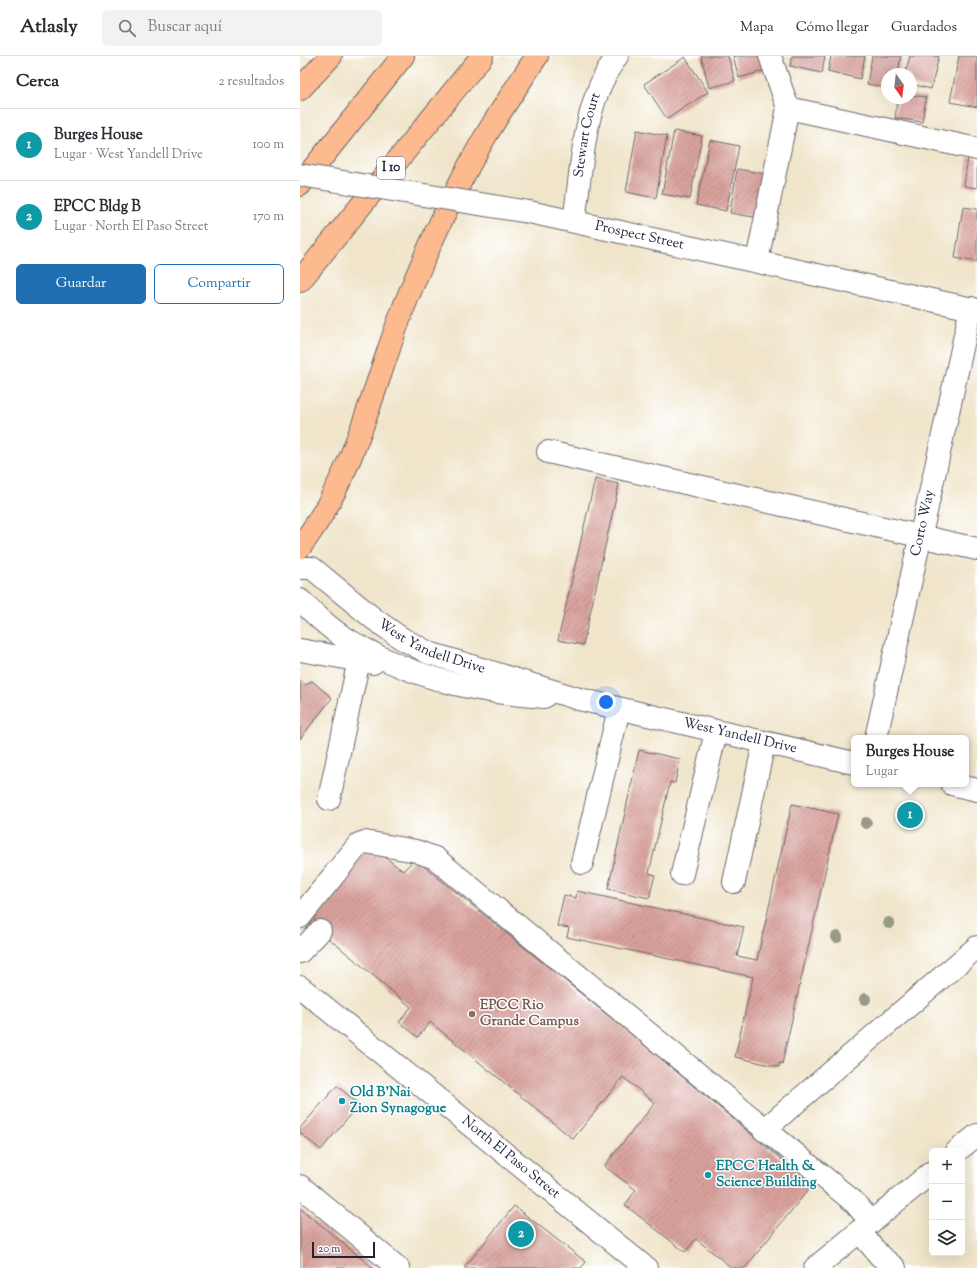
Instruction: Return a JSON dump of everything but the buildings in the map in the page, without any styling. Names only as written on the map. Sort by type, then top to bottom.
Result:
[{"type":"highway","points":[[300,90],[331,56]]},
{"type":"highway","points":[[300,185],[403,56]]},
{"type":"highway","name":"I 10","points":[[300,281],[482,56]]},
{"type":"highway","points":[[300,547],[308,536],[337,485],[358,439],[406,303],[454,195],[485,137],[537,56]]},
{"type":"street","name":"Stewart Court","points":[[574,220],[587,123],[599,88],[617,56]]},
{"type":"street","points":[[757,261],[788,108],[770,56]]},
{"type":"street","points":[[788,108],[977,149]]},
{"type":"street","name":"Prospect Street","points":[[300,175],[574,220],[974,309]]},
{"type":"street","name":"Corto Way","points":[[877,735],[920,536],[974,309]]},
{"type":"street","points":[[548,452],[977,549]]},
{"type":"street","name":"West Yandell Drive","points":[[300,568],[312,568],[374,619],[401,638],[429,654],[580,699],[851,762]]},
{"type":"street","name":"West Yandell Drive","points":[[300,600],[341,636],[407,670],[440,681],[511,695],[580,699]]},
{"type":"street","points":[[300,650],[407,670]]},
{"type":"street","points":[[329,800],[359,660]]},
{"type":"street","points":[[582,863],[620,709]]},
{"type":"street","points":[[682,874],[716,732]]},
{"type":"street","points":[[734,882],[764,743]]},
{"type":"street","points":[[964,787],[977,790]]},
{"type":"street","points":[[300,918],[359,844],[365,842],[416,851],[435,858],[764,1130],[854,1202],[880,1256],[895,1268]]},
{"type":"street","points":[[300,952],[320,931]]},
{"type":"street","points":[[764,1130],[977,947]]},
{"type":"street","name":"North El Paso Street","points":[[300,987],[646,1268]]},
{"type":"street","points":[[962,1148],[977,1135]]},
{"type":"street","points":[[815,1268],[929,1174]]},
{"type":"street","points":[[300,1186],[398,1268]]},
{"type":"place","name":"Burges House","points":[[910,815]]},
{"type":"place","name":"EPCC Rio Grande Campus","points":[[472,1014]]},
{"type":"place","name":"Old B'Nai Zion Synagogue","points":[[342,1101]]},
{"type":"place","name":"EPCC Health & Science Building","points":[[708,1175]]},
{"type":"place","name":"EPCC Bldg B","points":[[521,1234]]}]
